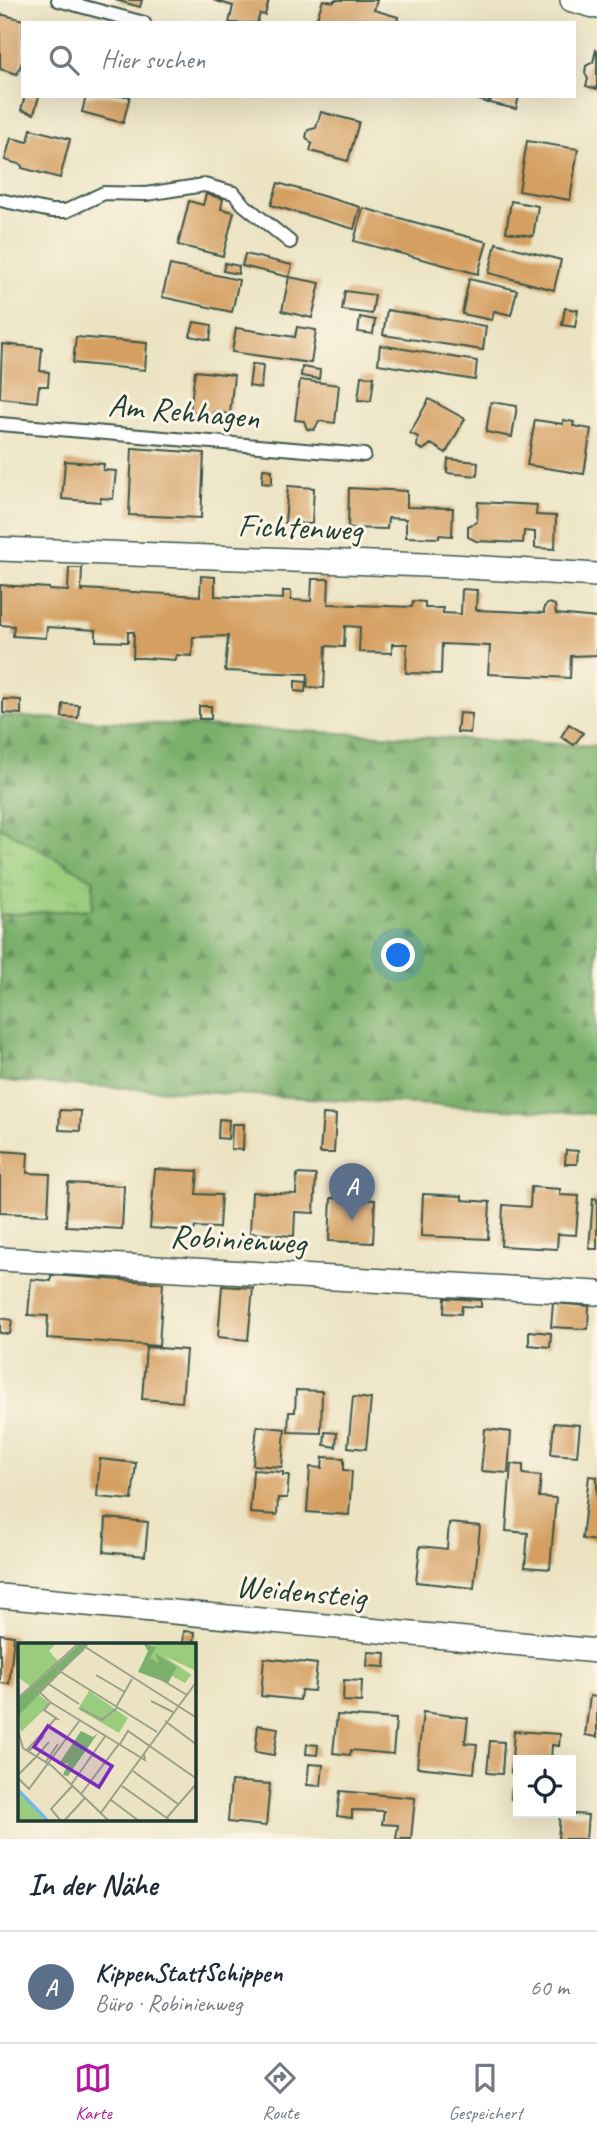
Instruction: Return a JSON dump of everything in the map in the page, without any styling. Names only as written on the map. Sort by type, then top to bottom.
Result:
[{"type":"street","points":[[572,0],[597,6]]},
{"type":"street","name":"Fichtenweg","points":[[0,549],[452,566],[597,575]]},
{"type":"street","name":"Robinienweg","points":[[0,1259],[597,1293]]},
{"type":"street","name":"Weidensteig","points":[[0,1596],[597,1651]]},
{"type":"lane","points":[[58,0],[137,21]]},
{"type":"lane","points":[[0,200],[51,211],[66,211],[104,193],[146,194],[204,185],[234,193],[243,204],[290,242]]},
{"type":"lane","name":"Am Rehhagen","points":[[0,424],[364,455]]},
{"type":"green space","points":[[0,716],[597,746],[597,1114],[0,1081],[0,915],[92,909],[94,880],[0,827]]},
{"type":"green space","points":[[0,827],[94,880],[92,909],[0,915]]},
{"type":"building","points":[[115,0],[142,0],[140,7]]},
{"type":"building","points":[[213,0],[269,0],[265,15],[260,14],[258,21],[229,21],[233,6]]},
{"type":"building","points":[[323,0],[377,0],[374,10],[398,17],[397,21],[316,21]]},
{"type":"building","points":[[0,14],[27,21],[21,21],[21,65],[17,74],[0,69]]},
{"type":"building","points":[[596,50],[597,89],[586,86],[588,79],[585,73],[586,66],[593,62]]},
{"type":"building","points":[[24,98],[38,98],[34,114],[21,110]]},
{"type":"building","points":[[86,98],[129,98],[123,123],[82,112]]},
{"type":"building","points":[[472,98],[489,98],[488,103]]},
{"type":"building","points":[[491,98],[519,98],[516,109],[490,103]]},
{"type":"building","points":[[321,112],[359,122],[348,161],[310,151],[312,144],[306,137],[308,130],[316,128]]},
{"type":"building","points":[[31,129],[70,139],[60,178],[22,168],[22,165],[5,160],[11,138],[28,142]]},
{"type":"building","points":[[527,141],[578,149],[570,200],[519,191]]},
{"type":"building","points":[[278,183],[360,207],[354,229],[271,205]]},
{"type":"building","points":[[206,194],[223,199],[221,209],[234,212],[223,256],[178,245],[189,201],[203,205]]},
{"type":"building","points":[[511,201],[538,206],[533,236],[506,232]]},
{"type":"building","points":[[363,208],[487,242],[478,274],[354,241]]},
{"type":"building","points":[[496,243],[561,260],[554,290],[489,273]]},
{"type":"building","points":[[245,254],[292,265],[289,277],[242,266]]},
{"type":"building","points":[[225,263],[239,266],[238,274],[223,271]]},
{"type":"building","points":[[170,265],[239,280],[232,312],[162,297]]},
{"type":"building","points":[[289,277],[320,283],[312,318],[282,311]]},
{"type":"building","points":[[469,279],[517,290],[511,315],[494,311],[492,320],[462,314]]},
{"type":"building","points":[[345,291],[375,295],[372,314],[342,310]]},
{"type":"building","points":[[565,308],[578,310],[575,327],[562,325]]},
{"type":"building","points":[[387,310],[486,326],[483,350],[383,335]]},
{"type":"building","points":[[360,317],[375,320],[373,334],[358,332]]},
{"type":"building","points":[[194,322],[212,325],[210,340],[190,336]]},
{"type":"building","points":[[297,327],[316,330],[311,363],[232,352],[236,328],[295,337]]},
{"type":"building","points":[[76,337],[147,343],[145,370],[73,363]]},
{"type":"building","points":[[2,344],[42,348],[40,371],[49,372],[48,386],[39,386],[37,402],[0,398]]},
{"type":"building","points":[[380,345],[477,361],[475,380],[378,364]]},
{"type":"building","points":[[252,364],[263,365],[261,388],[249,386]]},
{"type":"building","points":[[302,367],[320,370],[319,379],[301,376]]},
{"type":"building","points":[[195,371],[234,375],[230,414],[214,412],[209,421],[202,420],[199,412],[190,411]]},
{"type":"building","points":[[361,376],[374,377],[371,401],[358,400]]},
{"type":"building","points":[[300,380],[339,385],[335,423],[319,421],[314,430],[307,429],[304,421],[295,420]]},
{"type":"building","points":[[429,399],[465,419],[446,453],[431,444],[423,450],[417,447],[418,437],[410,433]]},
{"type":"building","points":[[491,402],[517,406],[512,437],[486,432]]},
{"type":"building","points":[[535,420],[563,424],[563,420],[574,422],[573,426],[591,429],[584,474],[527,465]]},
{"type":"building","points":[[132,448],[204,453],[201,518],[129,515]]},
{"type":"building","points":[[448,459],[478,462],[477,476],[447,473]]},
{"type":"building","points":[[65,461],[104,464],[103,470],[116,471],[113,499],[101,498],[100,502],[62,499]]},
{"type":"building","points":[[263,469],[272,470],[272,484],[262,483]]},
{"type":"building","points":[[288,486],[314,488],[312,524],[285,523]]},
{"type":"building","points":[[349,488],[407,491],[407,507],[453,508],[452,536],[406,537],[406,519],[388,518],[387,529],[348,528]]},
{"type":"building","points":[[478,502],[537,505],[536,515],[556,516],[555,549],[535,548],[535,532],[524,531],[523,543],[476,541],[468,537],[468,526],[477,522]]},
{"type":"building","points":[[69,568],[82,568],[81,592],[83,589],[200,596],[201,576],[215,577],[215,596],[283,599],[283,591],[291,591],[291,600],[311,601],[312,579],[329,579],[328,604],[412,607],[413,601],[425,602],[425,608],[443,608],[443,613],[461,614],[462,589],[477,590],[476,610],[544,613],[544,607],[549,603],[555,605],[556,614],[597,618],[597,655],[571,656],[570,678],[488,674],[490,646],[442,644],[441,674],[406,673],[407,644],[392,644],[392,653],[359,652],[360,627],[345,626],[344,647],[326,646],[324,688],[307,687],[308,674],[225,671],[228,636],[193,637],[192,656],[176,655],[176,660],[133,658],[134,632],[128,632],[128,642],[96,641],[96,630],[47,627],[46,638],[13,636],[14,626],[0,625],[0,585],[68,591]]},
{"type":"building","points":[[295,681],[306,682],[305,692],[295,691]]},
{"type":"building","points":[[3,699],[21,700],[21,714],[3,713]]},
{"type":"building","points":[[63,704],[79,705],[78,718],[62,717]]},
{"type":"building","points":[[199,706],[211,706],[211,719],[199,719]]},
{"type":"building","points":[[459,713],[472,714],[470,733],[457,732]]},
{"type":"building","points":[[569,724],[583,733],[574,745],[561,737]]},
{"type":"building","points":[[60,1110],[81,1111],[80,1131],[59,1130]]},
{"type":"building","points":[[323,1114],[336,1115],[334,1153],[320,1153]]},
{"type":"building","points":[[219,1119],[229,1120],[228,1139],[218,1138]]},
{"type":"building","points":[[232,1124],[244,1124],[243,1150],[231,1149]]},
{"type":"building","points":[[566,1150],[578,1151],[577,1164],[565,1164]]},
{"type":"building","points":[[0,1151],[28,1153],[27,1173],[50,1174],[48,1215],[0,1213]]},
{"type":"building","points":[[155,1169],[198,1171],[196,1194],[221,1195],[219,1228],[195,1227],[194,1231],[150,1228]]},
{"type":"building","points":[[297,1174],[316,1175],[314,1213],[295,1212],[294,1236],[250,1233],[252,1192],[296,1194]]},
{"type":"building","points":[[68,1183],[124,1186],[122,1229],[66,1226]]},
{"type":"building","points":[[531,1187],[560,1189],[560,1195],[579,1196],[576,1235],[558,1234],[557,1249],[501,1246],[503,1205],[530,1207]]},
{"type":"building","points":[[423,1194],[462,1196],[462,1200],[490,1202],[488,1239],[421,1236]]},
{"type":"building","points":[[331,1198],[375,1200],[373,1243],[329,1241]]},
{"type":"building","points":[[593,1198],[597,1199],[597,1249],[589,1249]]},
{"type":"building","points":[[51,1275],[163,1283],[159,1346],[47,1338],[48,1316],[28,1315],[31,1279],[51,1281]]},
{"type":"building","points":[[222,1286],[253,1288],[248,1340],[218,1337]]},
{"type":"building","points":[[445,1298],[481,1300],[481,1307],[462,1306],[461,1314],[444,1313]]},
{"type":"building","points":[[553,1303],[589,1306],[588,1329],[551,1327]]},
{"type":"building","points":[[0,1318],[12,1320],[10,1334],[0,1333]]},
{"type":"building","points":[[529,1331],[551,1333],[550,1347],[529,1345]]},
{"type":"building","points":[[146,1347],[186,1350],[182,1402],[142,1399]]},
{"type":"building","points":[[296,1390],[322,1391],[321,1433],[288,1432],[289,1412],[295,1412]]},
{"type":"building","points":[[353,1397],[371,1399],[366,1449],[348,1447]]},
{"type":"building","points":[[554,1423],[580,1425],[577,1456],[551,1454]]},
{"type":"building","points":[[257,1426],[285,1429],[282,1467],[253,1465]]},
{"type":"building","points":[[485,1429],[511,1432],[508,1473],[481,1471]]},
{"type":"building","points":[[325,1432],[337,1433],[336,1447],[324,1445]]},
{"type":"building","points":[[323,1457],[344,1458],[344,1470],[352,1471],[349,1515],[307,1512],[310,1467],[322,1468]]},
{"type":"building","points":[[100,1459],[136,1463],[132,1500],[97,1497]]},
{"type":"building","points":[[511,1464],[523,1465],[523,1474],[541,1476],[539,1497],[556,1498],[550,1569],[525,1567],[528,1533],[506,1531]]},
{"type":"building","points":[[253,1470],[283,1472],[283,1475],[289,1475],[287,1498],[278,1498],[277,1515],[250,1513]]},
{"type":"building","points":[[589,1476],[597,1477],[597,1541],[582,1539]]},
{"type":"building","points":[[106,1518],[148,1522],[145,1556],[104,1552]]},
{"type":"building","points":[[449,1523],[480,1526],[474,1588],[416,1582],[420,1546],[447,1549]]},
{"type":"building","points":[[184,1631],[195,1632],[194,1643],[183,1643]]},
{"type":"building","points":[[0,1634],[14,1636],[9,1684],[0,1683]]},
{"type":"building","points":[[368,1652],[386,1653],[385,1667],[367,1666]]},
{"type":"building","points":[[264,1658],[317,1664],[314,1691],[301,1690],[300,1700],[261,1696]]},
{"type":"building","points":[[344,1680],[362,1681],[361,1702],[343,1701]]},
{"type":"building","points":[[590,1696],[597,1697],[597,1737],[585,1735]]},
{"type":"building","points":[[423,1712],[468,1718],[465,1743],[477,1744],[474,1773],[417,1767]]},
{"type":"building","points":[[337,1715],[396,1719],[393,1754],[351,1750],[350,1755],[333,1753]]},
{"type":"building","points":[[258,1725],[278,1728],[274,1755],[255,1752]]},
{"type":"building","points":[[514,1731],[560,1734],[559,1746],[552,1745],[551,1755],[513,1755],[511,1773]]},
{"type":"building","points":[[490,1741],[504,1742],[502,1774],[487,1773]]},
{"type":"building","points":[[307,1744],[318,1745],[317,1755],[306,1754]]},
{"type":"building","points":[[309,1764],[323,1765],[321,1786],[307,1785]]},
{"type":"building","points":[[231,1781],[270,1784],[266,1826],[228,1822]]},
{"type":"building","points":[[340,1791],[415,1798],[411,1839],[396,1839],[398,1825],[382,1824],[384,1811],[352,1810],[352,1818],[337,1816]]},
{"type":"building","points":[[576,1814],[588,1815],[586,1839],[558,1839],[560,1818],[576,1818]]},
{"type":"place","name":"KippenStattSchippen","points":[[352,1221]]}]
